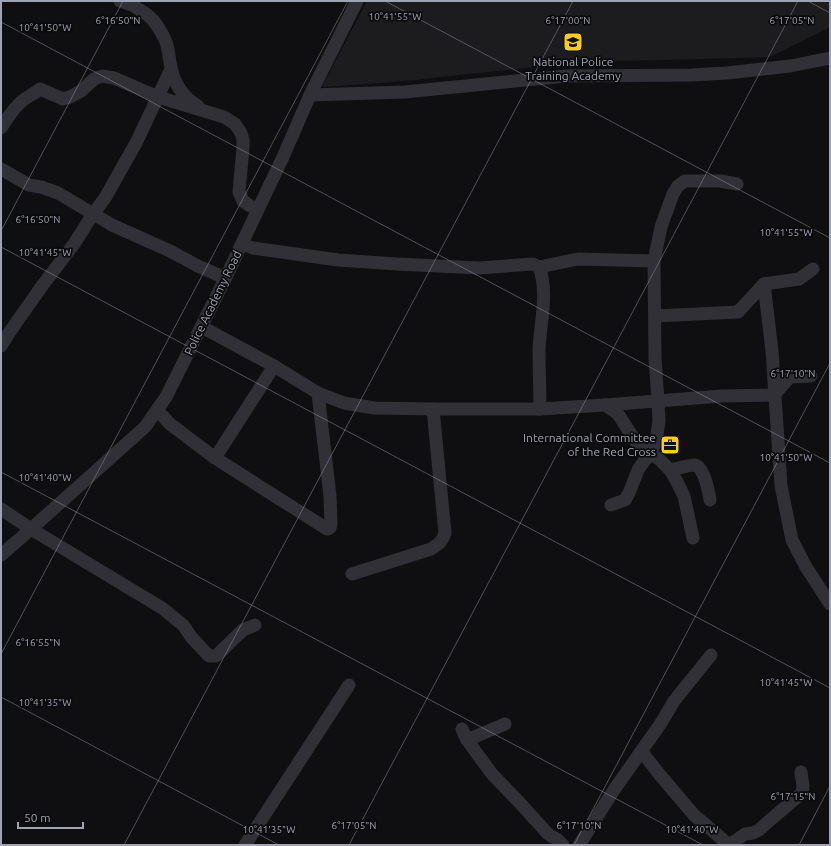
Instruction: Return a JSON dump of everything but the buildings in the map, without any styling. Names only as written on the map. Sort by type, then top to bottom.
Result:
[{"type":"street","points":[[120,1],[134,4],[151,18],[166,42],[171,70],[177,86],[183,95],[192,103],[208,112]]},
{"type":"street","name":"Police Academy Road","points":[[1,555],[145,427],[166,398],[242,244],[283,158],[310,95],[356,1]]},
{"type":"street","points":[[310,95],[405,92],[566,76],[692,75],[790,66],[830,58]]},
{"type":"street","points":[[1,346],[105,198],[136,143],[171,70]]},
{"type":"street","points":[[1,128],[11,113],[21,102],[40,89],[63,98],[70,97],[81,91],[94,79],[102,76],[114,78],[158,97],[208,112],[235,124],[241,133],[243,140],[239,192],[243,201],[258,209]]},
{"type":"street","points":[[1,169],[29,185],[41,187],[58,194],[112,225],[170,251],[225,279]]},
{"type":"street","points":[[611,505],[625,500],[638,470],[651,453],[656,441],[659,421],[655,358],[654,261],[661,227],[673,194],[678,186],[685,181],[737,184]]},
{"type":"street","points":[[242,244],[253,248],[338,260],[479,268],[533,264],[539,267],[578,259],[654,261]]},
{"type":"street","points":[[539,267],[544,297],[539,349],[540,409]]},
{"type":"street","points":[[655,316],[738,312],[764,284],[799,279],[813,269]]},
{"type":"street","points":[[764,284],[772,350],[781,486],[792,540],[806,567],[830,604]]},
{"type":"street","points":[[202,327],[274,366],[318,393],[344,403],[374,408],[540,409],[722,396],[774,395],[790,377],[811,376]]},
{"type":"street","points":[[215,458],[274,366]]},
{"type":"street","points":[[157,410],[170,424],[215,458],[327,529],[330,528],[331,524],[330,496],[318,393]]},
{"type":"street","points":[[605,405],[618,414],[643,450],[651,453],[670,470],[684,496],[693,538]]},
{"type":"street","points":[[352,574],[431,549],[440,544],[443,538],[445,533],[433,409]]},
{"type":"street","points":[[670,470],[695,465],[700,468],[708,487],[710,500]]},
{"type":"street","points":[[1,509],[31,529],[162,608],[183,625],[192,638],[209,656],[216,656],[243,630],[255,626]]},
{"type":"street","points":[[579,845],[635,759],[642,752],[674,701],[710,655]]},
{"type":"street","points":[[245,845],[350,685]]},
{"type":"street","points":[[505,724],[464,735],[492,774],[548,834],[563,845]]},
{"type":"street","points":[[642,752],[660,776],[694,815],[729,845],[745,834],[760,830],[802,793],[803,786],[801,772]]},
{"type":"shaded area","name":"National Police Training Academy","points":[[367,1],[830,1],[830,27],[770,57],[585,62],[394,82],[322,87]]},
{"type":"place","name":"National Police Training Academy","points":[[573,42]]},
{"type":"place","name":"International Committee of the Red Cross","points":[[670,445]]}]
